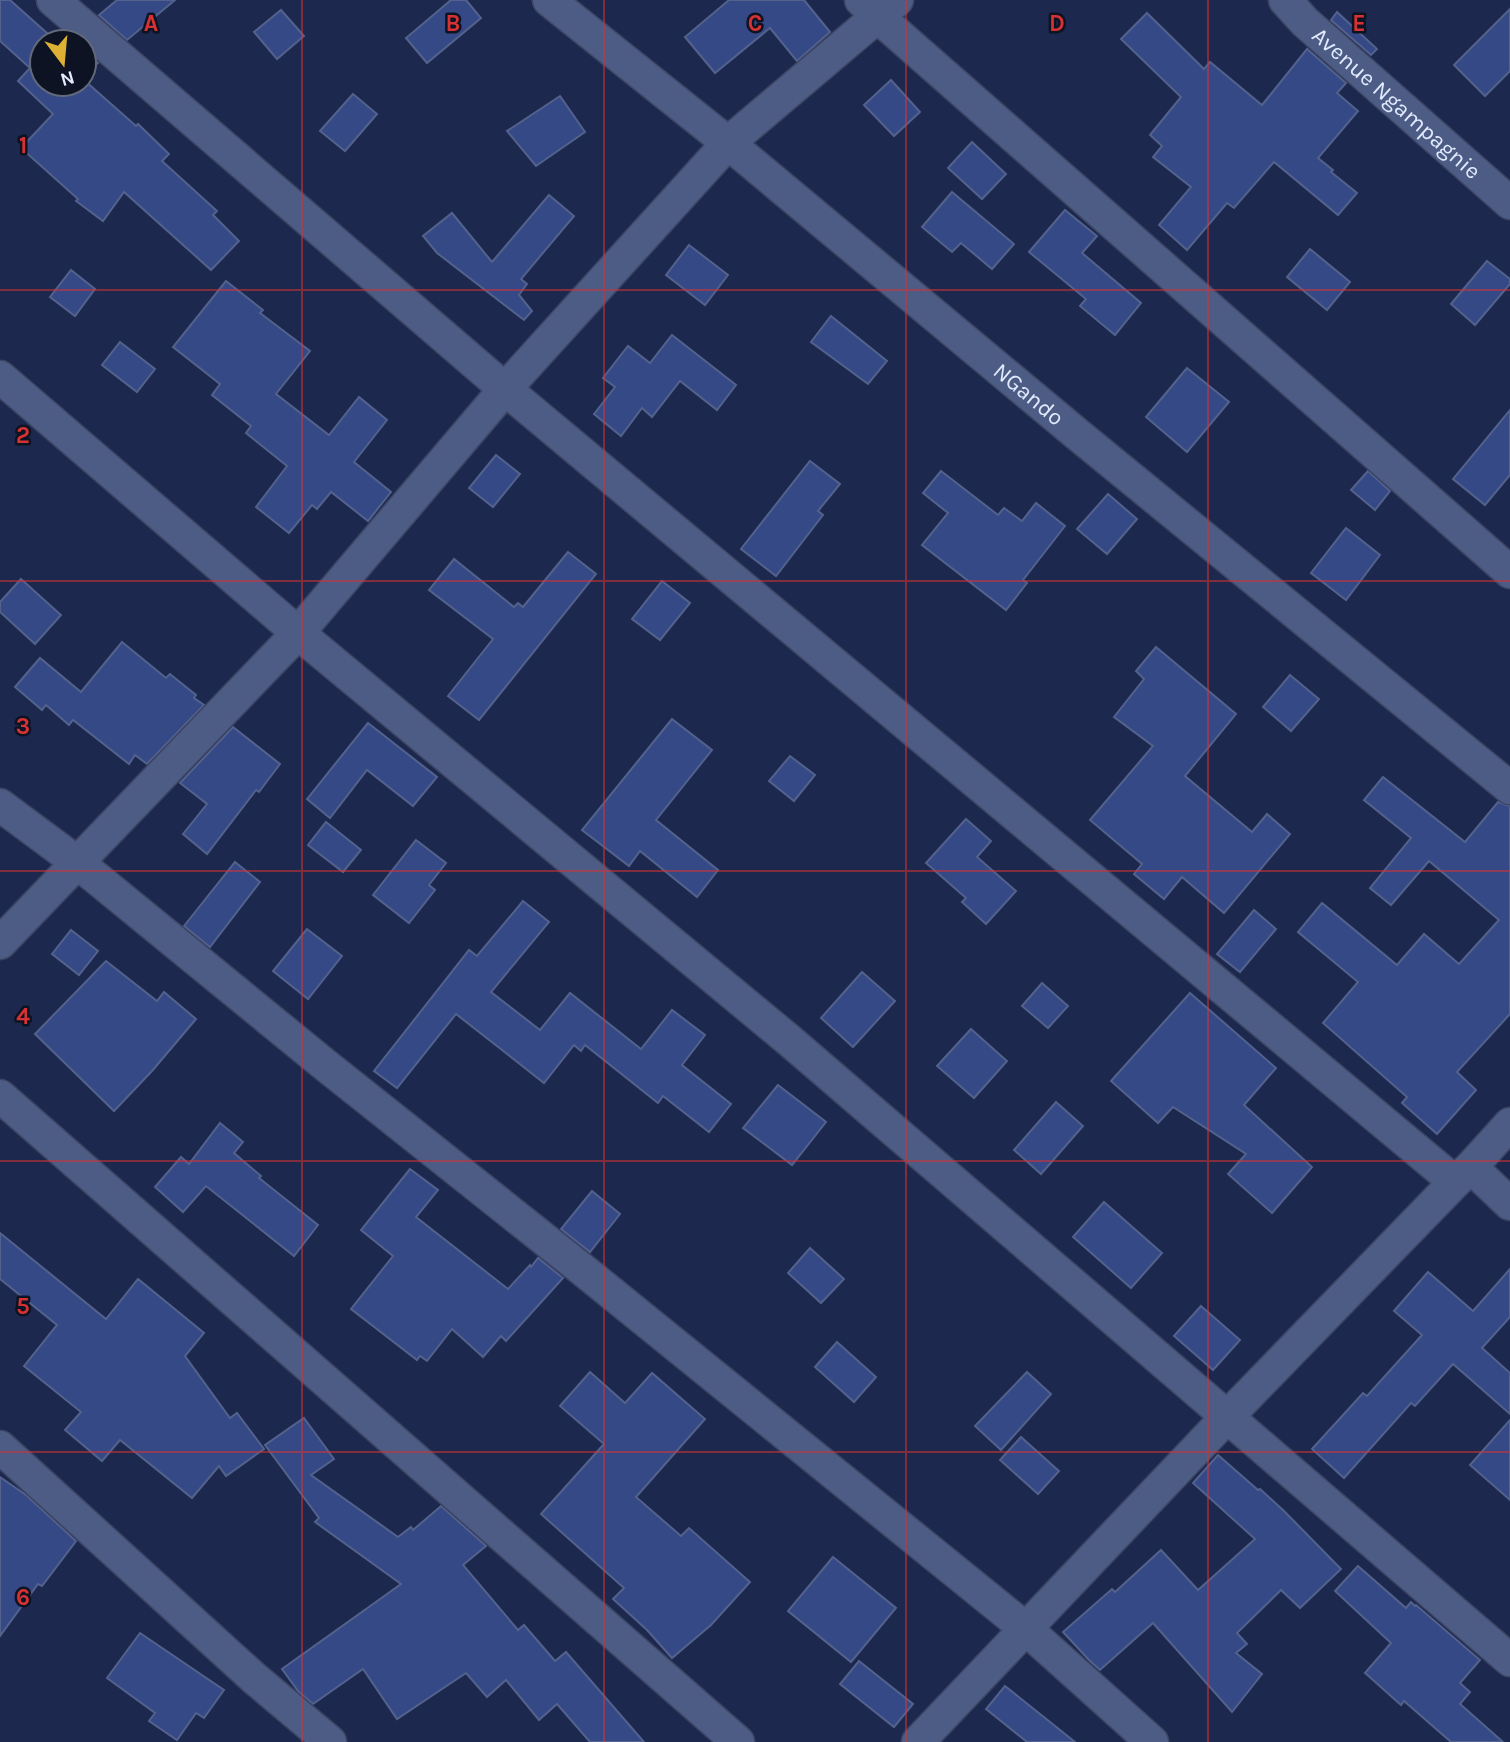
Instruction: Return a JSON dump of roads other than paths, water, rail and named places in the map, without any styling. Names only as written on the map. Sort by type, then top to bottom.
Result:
[{"type":"street","points":[[53,0],[505,389],[1226,990],[1463,1175],[1510,1205]]},
{"type":"street","name":"NGando","points":[[549,0],[728,143],[1077,434],[1510,788]]},
{"type":"street","name":"Avenue Ngampagnie","points":[[1285,0],[1306,22],[1510,203]]},
{"type":"street","points":[[0,943],[298,632],[505,389],[728,143],[878,5],[1510,572]]},
{"type":"street","points":[[0,377],[298,632],[790,1041],[1510,1660]]},
{"type":"street","points":[[0,805],[78,863],[1026,1628],[1152,1742]]},
{"type":"street","points":[[0,1096],[738,1742]]},
{"type":"street","points":[[919,1742],[1510,1124]]},
{"type":"street","points":[[0,1447],[254,1678],[330,1742]]}]
